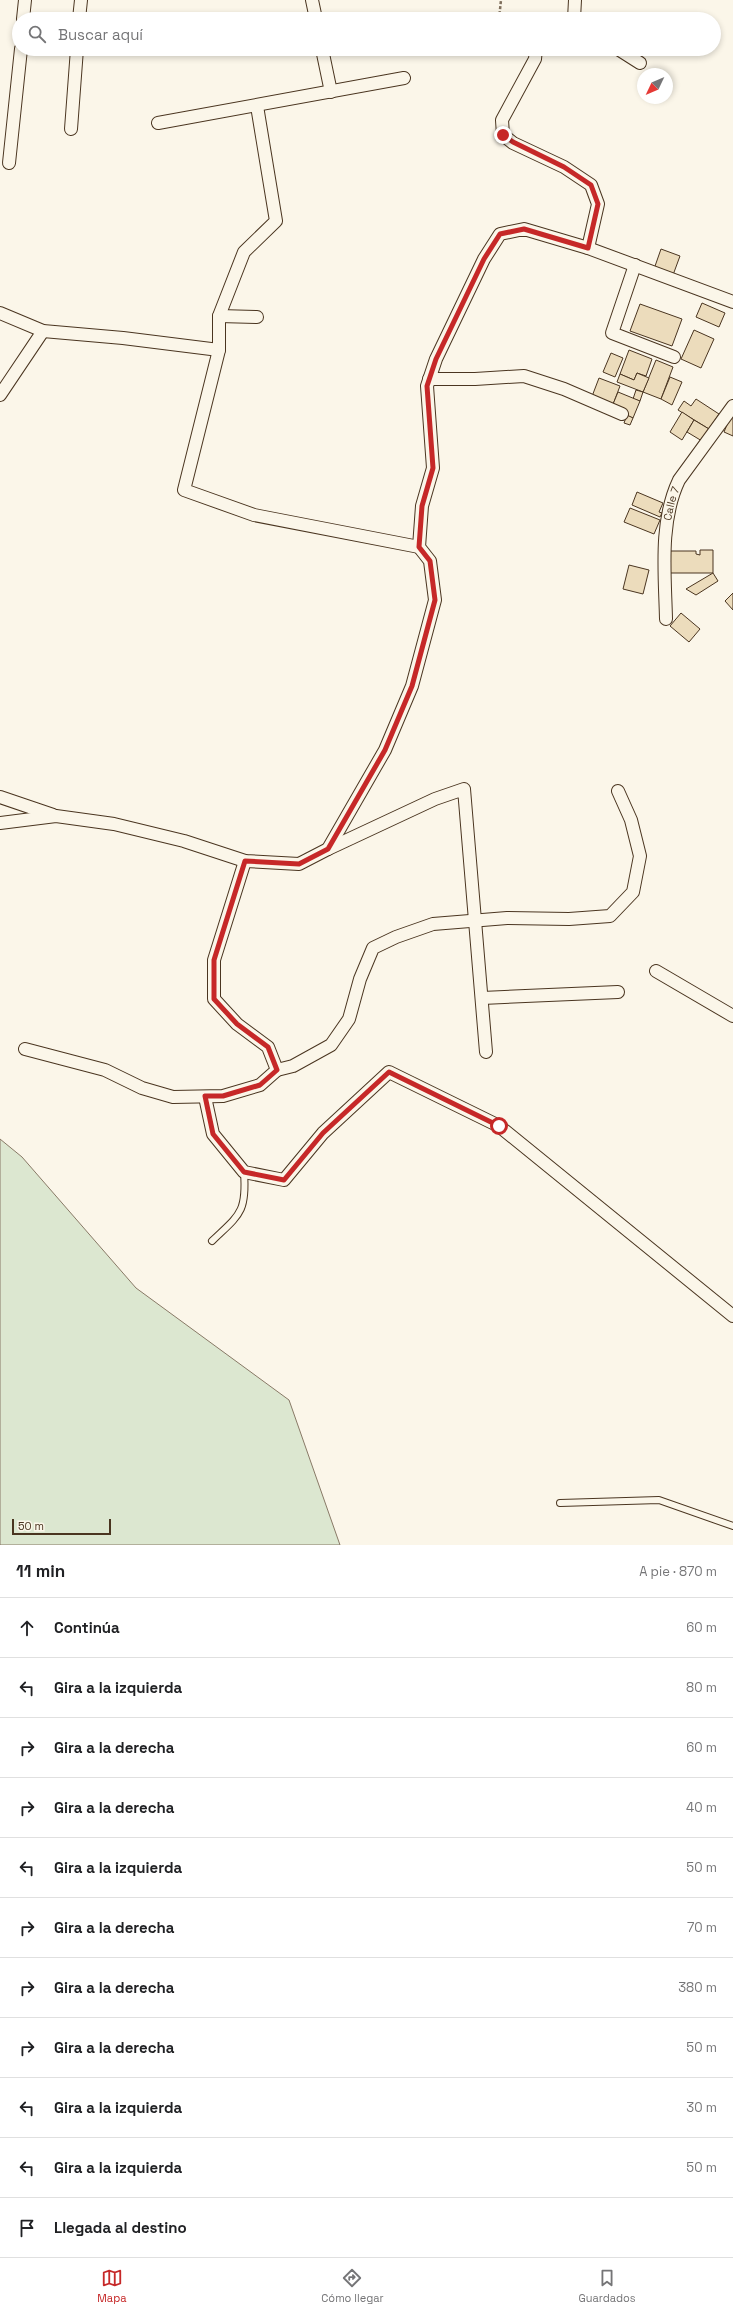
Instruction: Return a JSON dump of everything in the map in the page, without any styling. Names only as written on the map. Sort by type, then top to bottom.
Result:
[{"type":"street","points":[[24,12],[25,0]]},
{"type":"street","points":[[80,12],[81,0]]},
{"type":"street","points":[[312,0],[315,12]]},
{"type":"street","points":[[574,12],[575,0]]},
{"type":"street","points":[[9,163],[19,56]]},
{"type":"street","points":[[71,129],[76,56]]},
{"type":"street","points":[[323,56],[331,92]]},
{"type":"street","points":[[535,56],[502,120],[503,135],[513,142],[564,167],[591,185],[598,204],[588,248]]},
{"type":"street","points":[[629,56],[640,63]]},
{"type":"street","points":[[158,123],[404,78]]},
{"type":"street","points":[[257,106],[276,221],[244,252],[219,316],[219,350],[184,490],[254,515],[419,547],[430,561],[435,600],[412,686],[385,750],[328,849]]},
{"type":"street","points":[[419,547],[422,506],[433,468],[427,386],[436,359],[484,259],[500,234],[524,229],[588,248],[733,302]]},
{"type":"street","points":[[635,265],[612,333],[674,357]]},
{"type":"street","points":[[0,312],[42,332],[123,338],[219,350]]},
{"type":"street","points":[[219,316],[257,317]]},
{"type":"street","points":[[0,394],[42,332]]},
{"type":"street","points":[[429,379],[475,380],[524,376],[564,389],[622,414]]},
{"type":"street","name":"Calle 7","points":[[666,620],[664,554],[673,492],[679,480],[733,406]]},
{"type":"street","points":[[0,797],[56,816],[114,824],[184,842],[245,861],[299,864],[435,799],[464,789],[486,1052]]},
{"type":"street","points":[[24,1049],[105,1070],[142,1088],[173,1097],[223,1096],[260,1085],[277,1070],[293,1066],[331,1046],[349,1019],[360,978],[373,948],[396,937],[433,924],[507,918],[569,919],[610,916],[633,892],[640,856],[631,820],[618,791]]},
{"type":"street","points":[[0,823],[56,816]]},
{"type":"street","points":[[245,861],[214,960],[214,999],[237,1024],[268,1047],[277,1070]]},
{"type":"street","points":[[656,971],[733,1016]]},
{"type":"street","points":[[482,998],[618,992]]},
{"type":"street","points":[[205,1096],[213,1134],[244,1172],[284,1180],[323,1133],[389,1072],[499,1126],[733,1316]]},
{"type":"lane","points":[[212,1241],[240,1214],[245,1191],[244,1172]]},
{"type":"lane","points":[[560,1503],[659,1500],[733,1526]]},
{"type":"path","points":[[500,12],[501,0]]},
{"type":"green space","points":[[0,1139],[22,1157],[136,1288],[289,1400],[340,1545],[0,1545]]},
{"type":"building","points":[[661,249],[680,256],[673,275],[654,269]]},
{"type":"building","points":[[702,303],[725,313],[719,327],[696,317]]},
{"type":"building","points":[[640,304],[682,319],[672,346],[630,331]]},
{"type":"building","points":[[694,330],[714,339],[701,368],[681,359]]},
{"type":"building","points":[[629,350],[652,359],[646,376],[637,373],[634,380],[620,374]]},
{"type":"building","points":[[611,353],[623,358],[615,377],[603,372]]},
{"type":"building","points":[[656,360],[673,367],[661,399],[643,392]]},
{"type":"building","points":[[637,373],[649,378],[643,392],[617,382],[620,374],[634,380]]},
{"type":"building","points":[[670,377],[682,382],[672,405],[661,399]]},
{"type":"building","points":[[599,378],[620,386],[612,407],[591,399]]},
{"type":"building","points":[[636,390],[643,392],[640,401],[633,399]]},
{"type":"building","points":[[618,392],[640,401],[633,418],[611,409]]},
{"type":"building","points":[[696,399],[719,414],[709,429],[678,410],[684,401],[691,406]]},
{"type":"building","points":[[682,412],[694,420],[682,440],[670,432]]},
{"type":"building","points":[[627,415],[633,418],[630,425],[624,423]]},
{"type":"building","points":[[731,415],[733,416],[733,436],[724,432]]},
{"type":"building","points":[[694,420],[709,429],[702,441],[687,432]]},
{"type":"building","points":[[637,492],[663,503],[659,512],[662,513],[660,517],[632,505]]},
{"type":"building","points":[[630,508],[660,520],[654,534],[624,522]]},
{"type":"building","points":[[700,550],[713,550],[713,573],[670,573],[670,551],[696,551],[696,554],[700,555]]},
{"type":"building","points":[[629,565],[649,570],[643,594],[623,589]]},
{"type":"building","points":[[713,573],[718,581],[696,595],[686,589]]},
{"type":"building","points":[[733,593],[733,610],[725,601]]},
{"type":"building","points":[[681,613],[700,629],[689,642],[670,626]]},
{"type":"route","points":[[499,1126],[389,1072],[323,1133],[284,1180],[244,1172],[213,1134],[205,1096],[223,1096],[260,1085],[277,1070],[268,1047],[237,1024],[214,999],[214,960],[245,861],[299,864],[328,849],[385,750],[412,686],[435,600],[430,561],[419,547],[422,506],[433,468],[427,386],[436,359],[484,259],[500,234],[524,229],[588,248],[595,223],[598,204],[595,192],[591,185],[584,178],[507,139],[503,135]]}]
